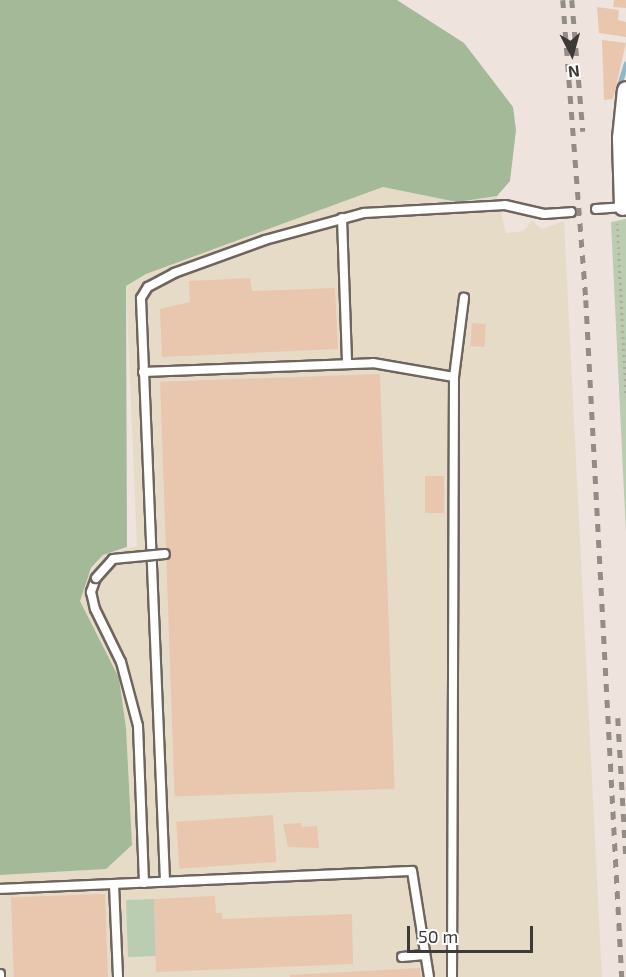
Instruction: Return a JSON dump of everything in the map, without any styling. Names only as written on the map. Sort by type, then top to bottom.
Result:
[{"type":"street","points":[[620,208],[621,138],[626,90]]},
{"type":"lane","points":[[165,881],[141,298],[148,287],[174,273],[255,243],[364,213],[505,205],[544,214],[571,212]]},
{"type":"lane","points":[[596,209],[620,208]]},
{"type":"lane","points":[[342,218],[347,364]]},
{"type":"lane","points":[[452,977],[453,377],[464,298]]},
{"type":"lane","points":[[143,372],[373,363],[453,377]]},
{"type":"lane","points":[[144,883],[138,726],[121,662],[96,609],[91,592],[96,578],[113,559],[165,554]]},
{"type":"lane","points":[[0,889],[412,871],[429,977]]},
{"type":"lane","points":[[114,885],[118,977]]},
{"type":"lane","points":[[402,957],[425,955]]},
{"type":"path","points":[[620,208],[626,397]]},
{"type":"shaded area","points":[[383,187],[457,202],[497,196],[506,233],[523,231],[532,221],[542,229],[564,221],[602,977],[0,977],[0,875],[106,869],[132,845],[126,728],[119,678],[80,601],[83,583],[103,555],[137,546],[126,286],[146,274]]},
{"type":"green space","points":[[0,0],[397,0],[464,43],[513,107],[516,130],[510,181],[497,196],[457,202],[383,187],[146,274],[126,286],[127,547],[103,555],[91,568],[80,601],[119,678],[126,728],[132,845],[106,869],[0,875]]},
{"type":"green space","points":[[626,219],[626,534],[611,222]]},
{"type":"green space","points":[[154,899],[156,956],[128,957],[126,900]]},
{"type":"building","points":[[614,0],[626,0],[626,8],[613,7]]},
{"type":"building","points":[[597,7],[619,10],[618,20],[626,22],[626,37],[599,33]]},
{"type":"building","points":[[602,40],[626,43],[613,99],[604,100]]},
{"type":"building","points":[[250,278],[252,291],[335,288],[338,349],[162,357],[160,309],[190,302],[189,281]]},
{"type":"building","points":[[472,323],[486,324],[484,347],[470,346]]},
{"type":"building","points":[[380,374],[394,789],[175,796],[160,382]]},
{"type":"building","points":[[425,476],[444,476],[444,513],[425,513]]},
{"type":"building","points":[[273,815],[276,862],[180,869],[176,822]]},
{"type":"building","points":[[301,823],[302,827],[317,826],[319,848],[288,847],[283,824]]},
{"type":"building","points":[[105,894],[108,977],[14,977],[11,897]]},
{"type":"building","points":[[215,896],[216,913],[222,913],[222,919],[352,914],[353,964],[156,972],[154,899]]},
{"type":"building","points":[[420,968],[421,977],[290,977],[290,975]]},
{"type":"waterway","points":[[617,92],[626,63]]},
{"type":"railway","points":[[563,0],[586,300],[622,977]]},
{"type":"railway","points":[[572,0],[583,132]]},
{"type":"railway","points":[[618,718],[626,858]]}]
